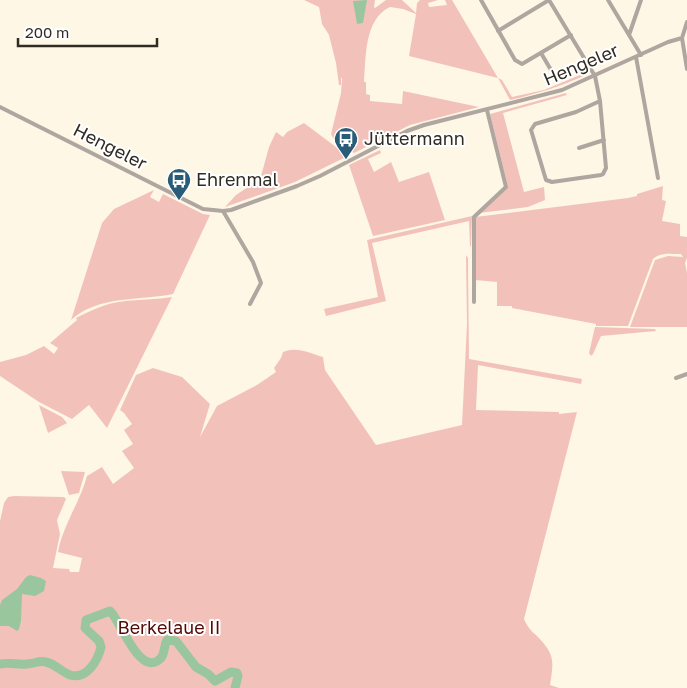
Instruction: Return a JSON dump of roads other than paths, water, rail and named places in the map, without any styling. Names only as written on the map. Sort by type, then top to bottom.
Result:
[{"type":"street","points":[[481,0],[516,60],[522,64],[571,35]]},
{"type":"street","points":[[498,31],[549,0],[595,76],[600,101],[606,168],[603,174],[552,182],[546,180],[531,130],[536,124],[576,112],[600,101]]},
{"type":"street","points":[[608,0],[629,35],[638,56],[658,178]]},
{"type":"street","points":[[629,35],[641,0]]},
{"type":"street","points":[[687,22],[682,38],[687,69]]},
{"type":"street","name":"Hengeler","points":[[0,108],[203,209],[223,211],[239,207],[320,176],[407,131],[562,90],[668,42],[682,38]]},
{"type":"street","points":[[540,53],[551,70]]},
{"type":"street","points":[[474,302],[474,217],[506,186],[487,110]]},
{"type":"street","points":[[579,148],[604,140]]},
{"type":"street","points":[[223,211],[253,262],[261,283],[250,304]]},
{"type":"street","points":[[676,378],[687,374]]},
{"type":"waterway","points":[[0,664],[44,662],[52,664],[70,675],[82,675],[91,668],[101,647],[99,641],[85,628],[86,620],[110,611],[131,646],[146,661],[153,663],[161,658],[167,640],[176,641],[196,667],[215,681],[231,672],[237,673],[235,688]]},
{"type":"place","name":"Jüttermann","points":[[346,160]]},
{"type":"place","name":"Ehrenmal","points":[[179,201]]},
{"type":"park label","name":"Berkelaue II","points":[[169,628]]}]
